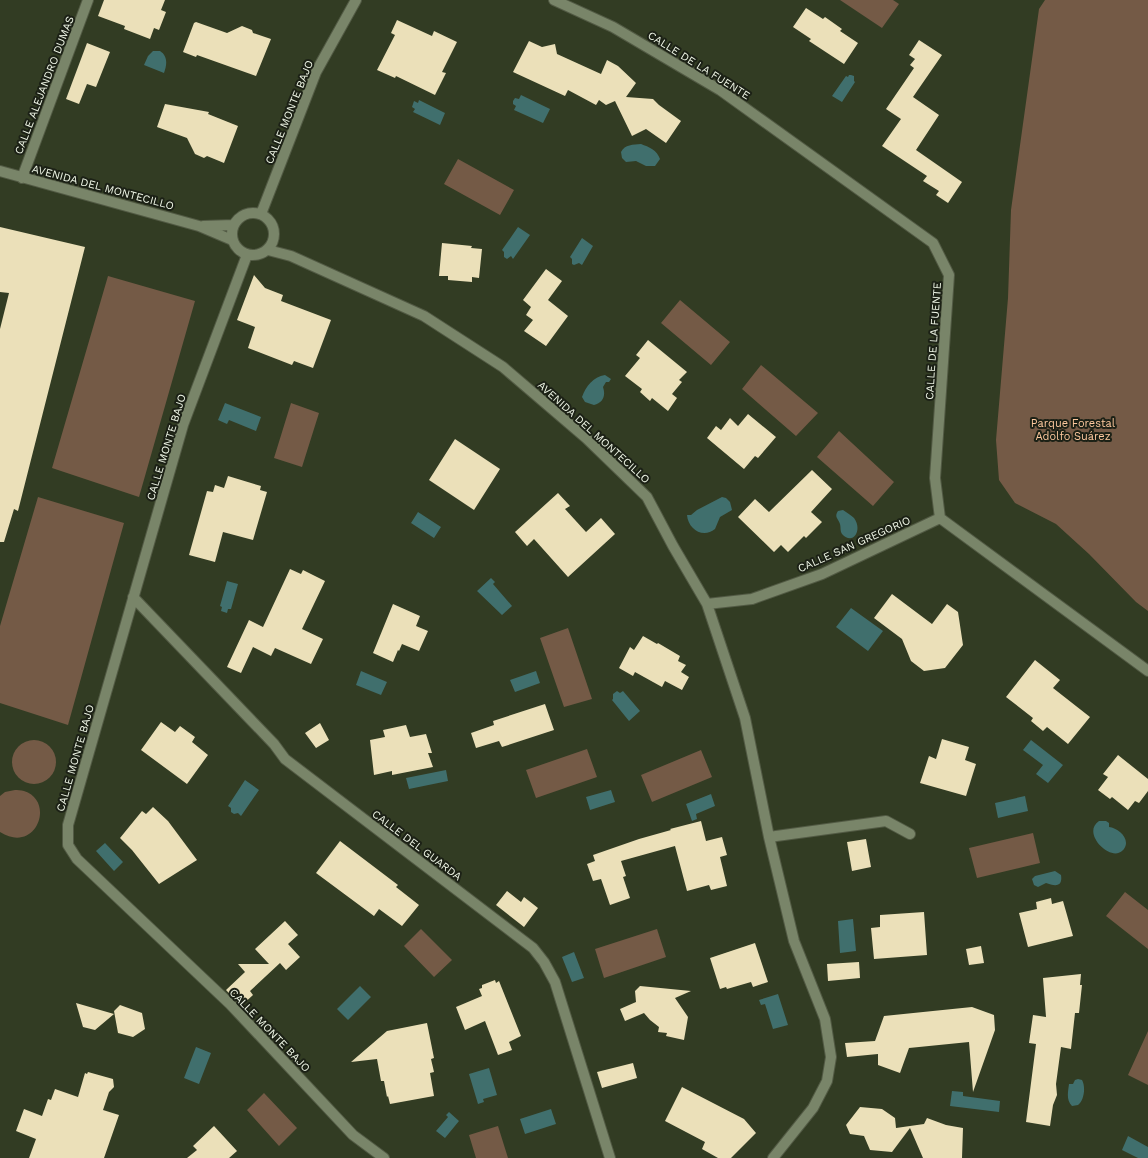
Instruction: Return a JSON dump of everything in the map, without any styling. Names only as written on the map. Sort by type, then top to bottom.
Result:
[{"type":"street","name":"CALLE ALEJANDRO DUMAS","points":[[22,178],[88,0]]},
{"type":"street","name":"CALLE MONTE BAJO","points":[[261,214],[316,72],[356,0]]},
{"type":"street","name":"CALLE DE LA FUENTE","points":[[554,0],[613,27],[720,90],[933,243],[949,275],[935,478],[940,518]]},
{"type":"street","name":"AVENIDA DEL MONTECILLO","points":[[0,171],[200,226],[232,240]]},
{"type":"street","points":[[251,213],[261,214],[271,222],[274,228],[275,236],[273,244],[262,254],[255,256],[247,255],[235,246],[232,240],[234,225],[238,219],[244,215],[251,213]]},
{"type":"street","name":"AVENIDA DEL MONTECILLO","points":[[200,226],[234,225]]},
{"type":"street","name":"AVENIDA DEL MONTECILLO","points":[[275,236],[291,256]]},
{"type":"street","name":"AVENIDA DEL MONTECILLO","points":[[268,250],[291,256],[424,316],[504,367],[586,438],[647,497],[673,546],[707,604],[744,718],[769,837],[794,941],[824,1019],[831,1057],[827,1081],[813,1108],[774,1158]]},
{"type":"street","name":"CALLE MONTE BAJO","points":[[247,255],[183,425],[68,825],[68,845],[77,859],[230,1004],[353,1135],[384,1158]]},
{"type":"street","points":[[940,518],[1148,671]]},
{"type":"street","name":"CALLE SAN GREGORIO","points":[[707,604],[752,599],[815,576],[940,518]]},
{"type":"street","name":"CALLE DEL GUARDA","points":[[133,597],[274,744],[285,759],[533,948],[544,962],[555,982],[610,1158]]},
{"type":"street","points":[[769,837],[886,820],[910,834]]},
{"type":"green space","points":[[840,0],[893,0],[899,4],[882,28]]},
{"type":"green space","name":"Parque Forestal Adolfo Suárez","points":[[1045,0],[1148,0],[1148,611],[1136,602],[1089,554],[1056,524],[1015,503],[999,480],[996,440],[1008,298],[1011,210],[1039,9]]},
{"type":"green space","points":[[458,159],[514,190],[500,215],[444,184]]},
{"type":"green space","points":[[108,276],[195,301],[139,497],[52,468]]},
{"type":"green space","points":[[680,300],[730,342],[711,365],[661,323]]},
{"type":"green space","points":[[761,365],[818,413],[796,436],[742,389]]},
{"type":"green space","points":[[291,403],[319,413],[302,467],[274,458]]},
{"type":"green space","points":[[839,431],[894,482],[873,506],[817,457]]},
{"type":"green space","points":[[38,497],[124,523],[68,725],[0,703],[0,626]]},
{"type":"green space","points":[[568,628],[592,699],[564,707],[540,638]]},
{"type":"green space","points":[[30,740],[38,740],[50,746],[56,758],[56,766],[50,778],[38,784],[30,784],[18,778],[12,766],[12,758],[18,746]]},
{"type":"green space","points":[[587,749],[597,777],[536,798],[526,770]]},
{"type":"green space","points":[[701,750],[712,777],[652,802],[641,775]]},
{"type":"green space","points":[[15,790],[24,791],[34,797],[39,805],[40,814],[38,824],[32,832],[23,837],[13,837],[0,832],[0,796],[5,792]]},
{"type":"green space","points":[[1033,833],[1040,863],[977,878],[969,848]]},
{"type":"green space","points":[[1125,892],[1148,910],[1148,949],[1106,916]]},
{"type":"green space","points":[[421,929],[452,960],[434,977],[404,946]]},
{"type":"green space","points":[[657,929],[666,957],[604,978],[595,949]]},
{"type":"green space","points":[[1148,1031],[1148,1085],[1128,1075]]},
{"type":"green space","points":[[264,1093],[297,1128],[279,1146],[247,1110]]},
{"type":"green space","points":[[498,1126],[508,1158],[476,1158],[469,1135]]},
{"type":"water","points":[[153,51],[160,51],[166,58],[164,73],[144,65],[148,56]]},
{"type":"water","points":[[849,75],[854,76],[855,82],[842,102],[832,96],[846,76],[848,77]]},
{"type":"water","points":[[521,95],[550,109],[543,123],[514,110],[516,106],[513,104],[513,101],[515,98],[519,99]]},
{"type":"water","points":[[419,100],[445,113],[440,125],[413,112],[415,109],[412,107],[414,101],[418,103]]},
{"type":"water","points":[[641,144],[652,149],[659,156],[660,159],[655,166],[646,166],[636,161],[626,162],[622,158],[621,152],[623,149],[630,145]]},
{"type":"water","points":[[518,227],[530,235],[513,259],[511,256],[507,259],[504,257],[504,252],[502,250]]},
{"type":"water","points":[[582,238],[593,246],[582,265],[579,263],[574,265],[572,264],[572,259],[570,257]]},
{"type":"water","points":[[605,375],[611,379],[609,382],[606,382],[603,387],[604,396],[602,401],[594,405],[585,402],[582,397],[588,386],[597,378]]},
{"type":"water","points":[[225,403],[261,417],[256,431],[229,420],[227,424],[218,420]]},
{"type":"water","points":[[722,497],[726,498],[730,502],[732,510],[720,517],[715,529],[710,532],[701,533],[693,528],[687,515],[691,515],[697,510]]},
{"type":"water","points":[[843,510],[854,518],[857,523],[856,535],[850,538],[841,533],[840,524],[836,515],[838,511]]},
{"type":"water","points":[[418,512],[441,527],[434,538],[411,523]]},
{"type":"water","points":[[491,578],[495,582],[493,584],[512,606],[502,615],[477,591]]},
{"type":"water","points":[[227,581],[238,584],[231,609],[228,609],[227,613],[221,611],[222,607],[220,606]]},
{"type":"water","points":[[851,608],[883,631],[868,651],[836,627]]},
{"type":"water","points":[[361,671],[387,682],[381,695],[356,685]]},
{"type":"water","points":[[536,671],[540,683],[515,692],[510,680]]},
{"type":"water","points":[[617,691],[620,693],[623,691],[640,711],[629,721],[612,700],[613,694]]},
{"type":"water","points":[[1031,740],[1063,765],[1048,783],[1036,774],[1043,765],[1023,750]]},
{"type":"water","points":[[446,770],[448,781],[409,789],[406,778]]},
{"type":"water","points":[[245,780],[259,790],[241,816],[238,813],[234,814],[231,812],[231,808],[228,806]]},
{"type":"water","points":[[611,790],[615,802],[590,810],[586,797]]},
{"type":"water","points":[[711,794],[715,806],[696,814],[697,819],[692,821],[686,804]]},
{"type":"water","points":[[1025,796],[1028,811],[998,818],[995,803]]},
{"type":"water","points":[[1099,821],[1106,821],[1109,823],[1109,827],[1120,832],[1126,843],[1122,851],[1111,853],[1099,845],[1093,832],[1094,826]]},
{"type":"water","points":[[105,843],[123,862],[114,871],[96,851]]},
{"type":"water","points":[[1055,871],[1061,875],[1061,882],[1059,884],[1052,885],[1046,883],[1038,887],[1034,885],[1032,879],[1035,876]]},
{"type":"water","points":[[853,919],[856,951],[840,953],[838,921]]},
{"type":"water","points":[[574,952],[584,978],[572,982],[562,957]]},
{"type":"water","points":[[360,986],[371,997],[348,1020],[337,1009]]},
{"type":"water","points":[[778,994],[788,1025],[773,1029],[765,1004],[761,1005],[759,1000]]},
{"type":"water","points":[[196,1047],[211,1053],[199,1084],[184,1078]]},
{"type":"water","points":[[489,1068],[497,1095],[483,1099],[484,1102],[478,1104],[469,1074]]},
{"type":"water","points":[[1075,1080],[1082,1080],[1084,1094],[1078,1105],[1072,1106],[1068,1099],[1069,1084],[1073,1084]]},
{"type":"water","points":[[952,1091],[963,1092],[963,1096],[1000,1101],[999,1112],[950,1106]]},
{"type":"water","points":[[551,1109],[556,1124],[525,1134],[520,1119]]},
{"type":"water","points":[[449,1112],[459,1121],[445,1138],[436,1131],[448,1117],[446,1115]]},
{"type":"water","points":[[1128,1136],[1148,1147],[1148,1158],[1138,1158],[1122,1150]]},
{"type":"building","points":[[104,0],[165,0],[161,10],[166,12],[159,30],[154,28],[150,39],[124,29],[125,26],[98,16]]},
{"type":"building","points":[[806,8],[823,19],[825,17],[842,29],[840,31],[858,43],[844,64],[809,41],[811,39],[793,27]]},
{"type":"building","points":[[397,20],[432,36],[434,31],[457,42],[442,72],[446,73],[435,95],[396,76],[395,78],[377,70],[395,35],[391,33]]},
{"type":"building","points":[[196,22],[227,33],[242,26],[252,30],[253,33],[271,39],[256,76],[197,55],[196,57],[183,52],[194,23]]},
{"type":"building","points":[[919,40],[942,55],[913,97],[939,115],[916,150],[962,182],[948,203],[936,195],[939,191],[923,181],[927,176],[882,146],[901,119],[886,109],[914,68],[910,65],[915,59],[909,55]]},
{"type":"building","points":[[529,41],[542,47],[555,44],[557,54],[601,74],[607,60],[618,66],[636,83],[626,97],[653,99],[681,121],[666,143],[646,129],[632,136],[615,101],[606,105],[599,100],[596,105],[568,90],[565,96],[513,72]]},
{"type":"building","points":[[87,43],[110,52],[96,87],[87,84],[79,104],[66,99]]},
{"type":"building","points":[[165,104],[209,112],[208,114],[238,126],[224,163],[207,156],[204,158],[195,154],[187,138],[157,127]]},
{"type":"building","points":[[0,227],[85,247],[18,511],[14,509],[4,542],[0,542],[0,329],[9,293],[0,292]]},
{"type":"building","points":[[442,243],[472,246],[471,248],[482,249],[479,278],[472,277],[472,282],[448,280],[448,276],[439,276]]},
{"type":"building","points":[[546,269],[562,281],[548,300],[568,316],[546,346],[524,331],[533,320],[526,315],[531,307],[523,300]]},
{"type":"building","points":[[254,275],[265,288],[283,295],[281,301],[331,320],[313,368],[294,361],[292,365],[248,348],[255,327],[237,320]]},
{"type":"building","points":[[648,340],[687,372],[679,380],[682,382],[672,394],[677,398],[668,411],[652,398],[650,401],[640,392],[642,389],[625,376],[640,358],[636,355]]},
{"type":"building","points":[[748,414],[776,437],[758,458],[755,456],[744,469],[707,438],[716,426],[721,430],[730,418],[738,426]]},
{"type":"building","points":[[455,439],[500,469],[474,510],[429,480]]},
{"type":"building","points":[[812,470],[832,489],[811,512],[822,522],[806,538],[804,536],[788,552],[781,545],[774,552],[738,517],[755,499],[769,512]]},
{"type":"building","points":[[228,476],[261,486],[260,490],[267,492],[253,540],[223,532],[215,562],[189,555],[207,491],[213,492],[215,485],[224,488]]},
{"type":"building","points":[[558,493],[570,506],[565,509],[586,532],[601,518],[615,534],[568,577],[534,539],[527,546],[515,532]]},
{"type":"building","points":[[290,569],[301,574],[303,570],[325,581],[302,629],[323,639],[311,664],[275,648],[271,656],[253,647],[241,673],[227,667],[249,620],[263,627]]},
{"type":"building","points":[[892,594],[932,624],[947,604],[958,612],[963,645],[945,668],[924,671],[911,661],[902,639],[874,618]]},
{"type":"building","points":[[393,604],[420,616],[416,626],[428,631],[419,651],[402,644],[393,662],[373,653]]},
{"type":"building","points":[[643,636],[680,656],[678,661],[686,665],[681,672],[689,677],[682,690],[665,681],[662,687],[635,672],[633,676],[619,668],[630,647],[634,650]]},
{"type":"building","points":[[1035,660],[1060,680],[1053,688],[1090,717],[1068,744],[1047,727],[1043,731],[1031,721],[1033,718],[1006,697]]},
{"type":"building","points":[[545,704],[554,730],[502,747],[499,741],[476,748],[471,733],[494,725],[493,721]]},
{"type":"building","points":[[161,722],[175,732],[180,726],[195,737],[192,742],[208,755],[187,784],[141,750]]},
{"type":"building","points":[[320,723],[329,740],[316,748],[305,733]]},
{"type":"building","points":[[406,725],[410,737],[426,734],[432,753],[428,753],[433,767],[392,775],[392,771],[374,775],[370,740],[385,737],[383,730]]},
{"type":"building","points":[[942,739],[969,747],[965,760],[976,764],[966,796],[920,783],[929,756],[936,759]]},
{"type":"building","points":[[1118,755],[1148,779],[1148,791],[1139,803],[1135,801],[1128,810],[1112,797],[1110,799],[1098,790],[1108,777],[1103,774]]},
{"type":"building","points":[[153,807],[168,821],[197,860],[159,884],[132,850],[120,838],[142,811],[146,814]]},
{"type":"building","points":[[701,821],[706,841],[722,837],[727,855],[720,857],[727,886],[711,890],[709,885],[687,891],[675,846],[621,861],[626,876],[623,877],[630,898],[610,905],[601,879],[593,881],[587,864],[595,861],[593,855],[671,830],[670,829]]},
{"type":"building","points":[[866,839],[871,867],[852,871],[847,842]]},
{"type":"building","points":[[340,841],[398,885],[396,887],[419,905],[402,926],[379,909],[374,916],[316,873]]},
{"type":"building","points":[[507,891],[521,902],[524,897],[538,908],[524,927],[496,905]]},
{"type":"building","points":[[1051,898],[1052,904],[1063,901],[1073,936],[1028,947],[1019,913],[1037,909],[1036,902]]},
{"type":"building","points":[[924,912],[927,955],[874,959],[871,928],[880,927],[880,915]]},
{"type":"building","points":[[285,921],[298,935],[288,944],[300,957],[286,970],[280,963],[250,991],[253,995],[241,1006],[226,990],[245,972],[238,964],[269,964],[255,949]]},
{"type":"building","points":[[755,943],[768,982],[753,987],[751,982],[727,989],[726,987],[720,989],[710,958]]},
{"type":"building","points":[[981,946],[984,963],[969,965],[966,949]]},
{"type":"building","points":[[859,962],[860,978],[828,981],[827,964]]},
{"type":"building","points":[[1081,974],[1080,985],[1082,985],[1079,1013],[1075,1013],[1071,1049],[1061,1047],[1056,1084],[1057,1095],[1053,1105],[1050,1126],[1026,1122],[1036,1044],[1029,1043],[1033,1015],[1046,1017],[1043,978]]},
{"type":"building","points":[[495,980],[496,983],[499,981],[521,1036],[509,1042],[512,1050],[498,1055],[485,1021],[465,1030],[456,1007],[482,996],[479,989],[482,988],[482,985]]},
{"type":"building","points":[[640,986],[691,991],[675,998],[688,1017],[684,1040],[666,1036],[667,1033],[658,1032],[659,1027],[644,1013],[625,1021],[620,1009],[636,1002],[635,991]]},
{"type":"building","points":[[76,1003],[114,1014],[95,1030],[83,1027]]},
{"type":"building","points":[[120,1005],[142,1013],[145,1029],[133,1037],[118,1033],[114,1011]]},
{"type":"building","points":[[972,1007],[994,1015],[995,1030],[973,1092],[969,1042],[909,1048],[900,1073],[878,1065],[878,1054],[847,1057],[845,1043],[875,1041],[884,1016]]},
{"type":"building","points":[[427,1023],[434,1058],[431,1059],[434,1072],[430,1073],[434,1096],[390,1104],[384,1081],[381,1081],[377,1059],[351,1062],[387,1031]]},
{"type":"building","points":[[633,1063],[637,1078],[602,1088],[597,1072]]},
{"type":"building","points":[[88,1072],[113,1079],[114,1087],[109,1092],[103,1110],[119,1115],[104,1158],[29,1158],[36,1139],[16,1131],[24,1109],[42,1116],[48,1099],[51,1100],[55,1089],[78,1097],[85,1073],[87,1074]]},
{"type":"building","points":[[682,1087],[744,1119],[756,1133],[731,1158],[718,1158],[702,1149],[705,1142],[665,1121]]},
{"type":"building","points":[[860,1107],[882,1109],[895,1118],[896,1128],[924,1124],[927,1118],[946,1125],[963,1128],[962,1158],[923,1158],[910,1128],[892,1152],[870,1150],[864,1136],[850,1134],[846,1125]]},
{"type":"building","points":[[214,1126],[237,1151],[229,1158],[187,1158],[197,1150],[193,1146]]}]
